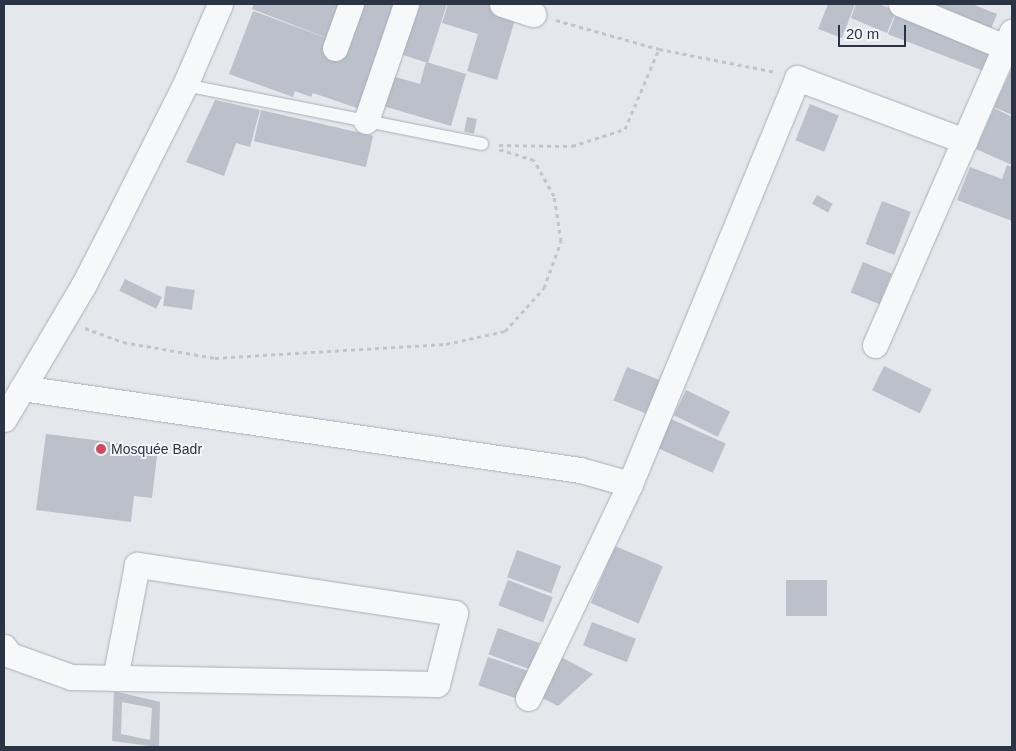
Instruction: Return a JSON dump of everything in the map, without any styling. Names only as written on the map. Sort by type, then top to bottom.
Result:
[{"type":"street","points":[[4,419],[63,320],[185,85],[220,4]]},
{"type":"street","points":[[335,48],[351,4]]},
{"type":"street","points":[[366,121],[406,4]]},
{"type":"street","points":[[502,4],[533,14]]},
{"type":"street","points":[[875,345],[1009,39],[901,4]]},
{"type":"street","points":[[528,698],[630,484],[797,78],[965,141]]},
{"type":"street","points":[[22,388],[580,470],[630,484]]},
{"type":"street","points":[[4,647],[10,655],[71,677],[115,678],[438,684],[455,613],[137,565],[115,678]]},
{"type":"lane","points":[[185,85],[482,144]]},
{"type":"path","points":[[533,14],[659,50],[762,68],[797,78]]},
{"type":"path","points":[[482,144],[572,146],[625,129],[659,50]]},
{"type":"path","points":[[63,320],[124,342],[215,358],[446,344],[505,331],[544,288],[561,241],[554,196],[534,160],[482,144]]},
{"type":"building","points":[[254,4],[340,4],[327,38],[252,9]]},
{"type":"building","points":[[357,4],[400,4],[360,109],[313,93],[311,97],[295,91],[293,97],[229,74],[253,11],[332,40]]},
{"type":"building","points":[[413,4],[447,4],[428,63],[397,53]]},
{"type":"building","points":[[448,4],[485,4],[517,13],[497,80],[467,71],[478,34],[442,23]]},
{"type":"building","points":[[828,4],[855,4],[842,38],[818,29]]},
{"type":"building","points":[[856,4],[879,4],[896,11],[887,33],[851,18]]},
{"type":"building","points":[[919,4],[972,4],[997,14],[989,34]]},
{"type":"building","points":[[897,11],[994,48],[985,72],[888,34]]},
{"type":"building","points":[[426,62],[466,74],[451,126],[383,106],[392,76],[420,84]]},
{"type":"building","points":[[1012,68],[1012,115],[994,107]]},
{"type":"building","points":[[215,100],[260,110],[250,147],[236,143],[224,176],[186,162]]},
{"type":"building","points":[[810,104],[839,116],[824,152],[795,140]]},
{"type":"building","points":[[994,108],[1012,117],[1012,165],[976,149]]},
{"type":"building","points":[[261,110],[373,136],[366,167],[254,141]]},
{"type":"building","points":[[467,117],[477,119],[474,134],[464,132]]},
{"type":"building","points":[[1007,165],[1012,167],[1012,221],[957,200],[970,167],[1002,179]]},
{"type":"building","points":[[817,195],[833,204],[828,212],[812,204]]},
{"type":"building","points":[[882,201],[911,212],[894,255],[866,244]]},
{"type":"building","points":[[863,262],[892,274],[879,304],[851,293]]},
{"type":"building","points":[[125,279],[162,297],[156,309],[119,291]]},
{"type":"building","points":[[166,286],[195,290],[192,310],[163,306]]},
{"type":"building","points":[[884,366],[932,389],[920,414],[872,390]]},
{"type":"building","points":[[627,367],[661,381],[648,414],[614,400]]},
{"type":"building","points":[[686,390],[730,411],[718,437],[674,415]]},
{"type":"building","points":[[671,419],[726,443],[713,473],[658,448]]},
{"type":"building","points":[[46,434],[158,448],[152,498],[134,496],[131,522],[36,510]]},
{"type":"building","points":[[615,546],[663,566],[639,623],[591,603]]},
{"type":"building","points":[[517,550],[561,566],[551,593],[507,577]]},
{"type":"building","points":[[508,580],[553,597],[543,622],[498,605]]},
{"type":"building","points":[[786,580],[827,580],[827,616],[786,616]]},
{"type":"building","points":[[592,622],[636,639],[627,662],[583,645]]},
{"type":"building","points":[[498,628],[539,643],[530,669],[488,654]]},
{"type":"building","points":[[488,657],[528,671],[518,699],[478,685]]},
{"type":"building","points":[[561,657],[593,674],[558,706],[540,697]]},
{"type":"building","points":[[114,691],[160,702],[159,747],[112,741]],"holes":[[[122,702],[152,708],[150,740],[121,734]]]},
{"type":"place","name":"Mosquée Badr","points":[[101,449]]}]
